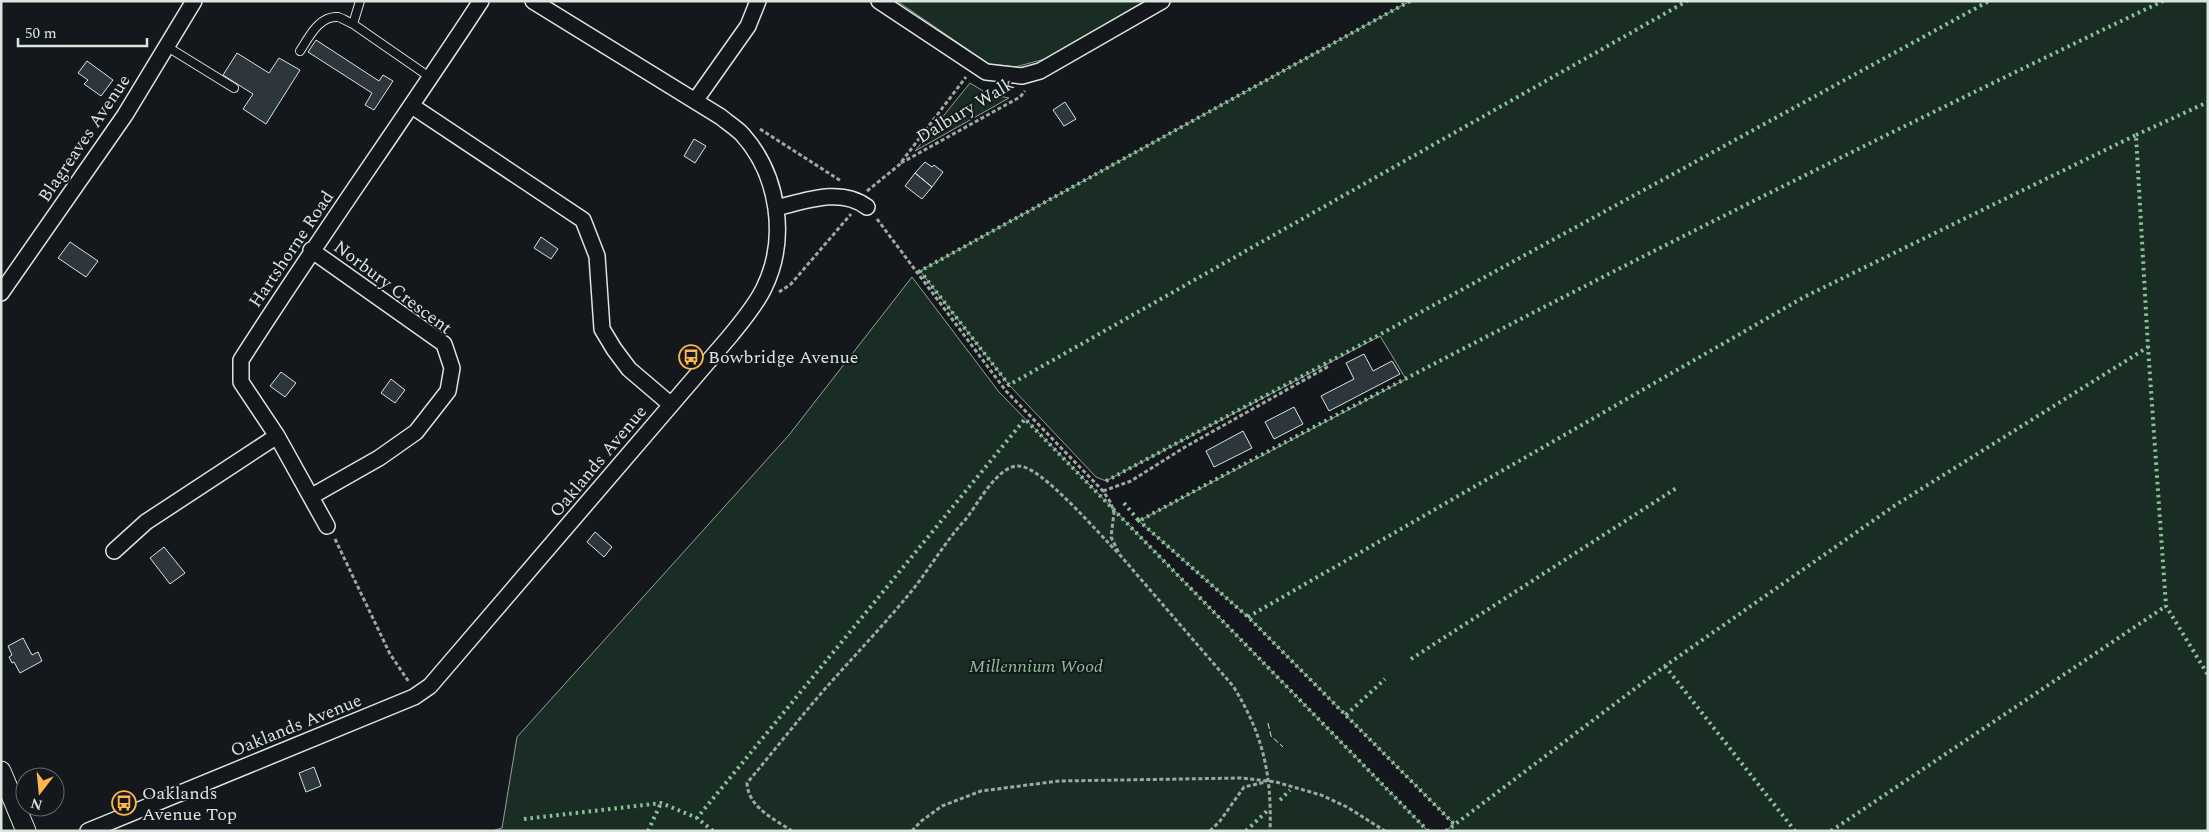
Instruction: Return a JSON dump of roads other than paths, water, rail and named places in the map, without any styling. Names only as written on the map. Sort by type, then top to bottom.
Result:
[{"type":"street","name":"Blagreaves Avenue","points":[[1,292],[125,115],[194,1]]},
{"type":"street","name":"Hartshorne Road","points":[[327,526],[277,436],[241,382],[240,360],[311,250],[412,106],[481,1]]},
{"type":"street","name":"Oaklands Avenue","points":[[88,831],[417,695],[430,686],[753,308],[764,288],[773,264],[779,224],[768,178],[756,153],[742,134],[721,117],[696,101],[533,1]]},
{"type":"street","points":[[696,101],[748,26],[758,1]]},
{"type":"street","points":[[880,1],[986,72],[1022,76],[1040,71],[1162,1]]},
{"type":"street","points":[[412,106],[583,220],[597,256],[602,329],[629,369],[670,404]]},
{"type":"street","points":[[776,208],[809,200],[842,196],[863,204]]},
{"type":"street","name":"Norbury Crescent","points":[[311,250],[444,344],[452,368],[448,391],[416,432],[379,458],[312,496]]},
{"type":"street","points":[[114,551],[146,522],[277,436]]},
{"type":"street","points":[[1,771],[26,831]]},
{"type":"lane","points":[[353,24],[360,1]]},
{"type":"lane","points":[[300,51],[317,26],[330,18],[338,17],[353,24],[430,78]]},
{"type":"lane","points":[[166,46],[234,88]]},
{"type":"place","name":"Bowbridge Avenue","points":[[691,357]]},
{"type":"place","name":"Oaklands Avenue Top","points":[[124,803]]},
{"type":"park label","name":"Millennium Wood","points":[[1036,666]]}]
